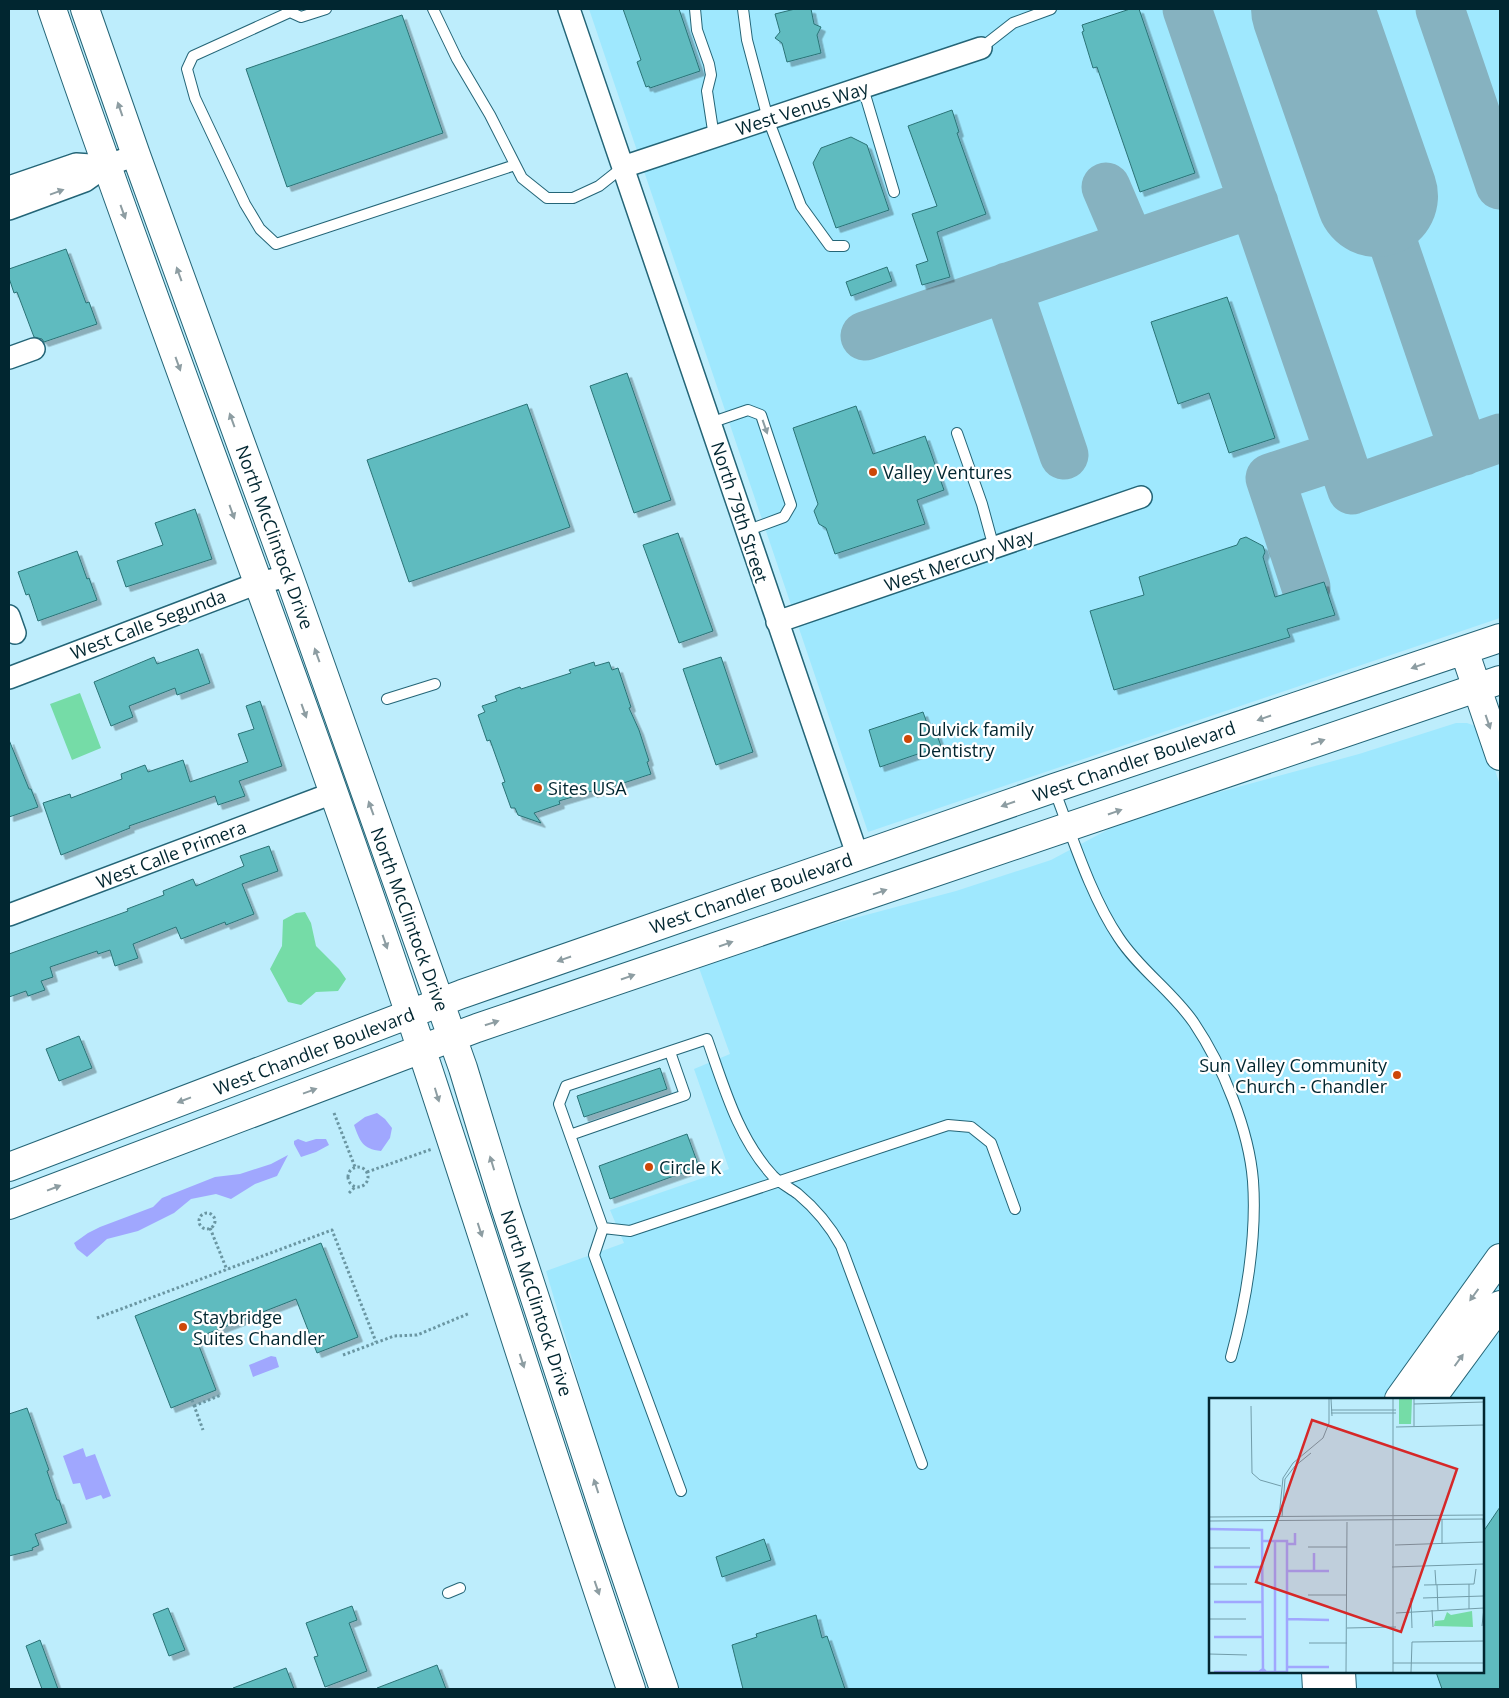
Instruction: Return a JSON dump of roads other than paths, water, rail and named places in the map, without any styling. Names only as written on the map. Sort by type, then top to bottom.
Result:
[{"type":"main road","name":"North McClintock Drive","points":[[52,9],[106,166],[333,793],[422,1049],[581,1542],[631,1689]]},
{"type":"main road","name":"North McClintock Drive","points":[[84,9],[464,1068],[506,1209],[664,1689]]},
{"type":"main road","name":"West Chandler Boulevard","points":[[9,1167],[409,1014],[1054,788],[1464,650],[1498,647]]},
{"type":"main road","points":[[1464,650],[1489,684],[1500,756]]},
{"type":"main road","name":"West Chandler Boulevard","points":[[9,1205],[452,1037],[1489,684]]},
{"type":"main road","points":[[1400,1398],[1500,1258]]},
{"type":"main road","points":[[1431,1398],[1500,1305]]},
{"type":"main road","points":[[581,1542],[611,1532]]},
{"type":"main road","points":[[1316,1673],[1317,1689]]},
{"type":"main road","points":[[1341,1673],[1342,1689]]},
{"type":"street","points":[[61,36],[75,12],[84,9]]},
{"type":"street","name":"North 79th Street","points":[[569,9],[858,857]]},
{"type":"street","name":"West Venus Way","points":[[623,168],[981,48]]},
{"type":"street","points":[[10,206],[85,182],[106,166],[136,155]]},
{"type":"street","points":[[9,187],[76,164],[106,166]]},
{"type":"street","points":[[10,353],[34,349]]},
{"type":"street","name":"West Mercury Way","points":[[777,622],[1141,498]]},
{"type":"street","name":"West Calle Segunda","points":[[9,678],[258,583],[289,576]]},
{"type":"street","name":"West Calle Primera","points":[[9,915],[333,793]]},
{"type":"lane","points":[[326,9],[301,17],[289,11],[194,56],[187,69],[195,98],[245,204],[260,229],[276,244],[515,165]]},
{"type":"lane","points":[[433,9],[457,59],[490,115],[522,178],[548,198],[573,198],[599,186],[623,168]]},
{"type":"lane","points":[[695,9],[698,30],[711,75],[706,91],[714,137]]},
{"type":"lane","points":[[743,9],[748,40],[768,119],[801,206],[830,246],[844,246]]},
{"type":"lane","points":[[981,48],[1013,23],[1051,9]]},
{"type":"lane","points":[[863,88],[894,192]]},
{"type":"lane","points":[[710,423],[748,410],[761,415],[792,504],[784,518],[746,531]]},
{"type":"lane","points":[[957,433],[982,504],[994,548]]},
{"type":"lane","points":[[387,699],[435,684]]},
{"type":"lane","points":[[1054,788],[1089,878],[1118,938],[1133,958],[1181,1006],[1194,1024],[1221,1072],[1234,1102],[1249,1155],[1253,1180],[1254,1207],[1244,1298],[1231,1357]]},
{"type":"lane","points":[[681,1491],[594,1255],[602,1228],[559,1104],[566,1086],[707,1039],[737,1122],[756,1153],[774,1177],[800,1195],[831,1227],[842,1246],[922,1464]]},
{"type":"lane","points":[[570,1135],[685,1096],[670,1052]]},
{"type":"lane","points":[[602,1228],[630,1231],[948,1125],[971,1128],[990,1143],[1015,1209]]},
{"type":"lane","points":[[448,1592],[460,1588]]},
{"type":"water","points":[[377,1113],[392,1128],[390,1138],[381,1151],[366,1146],[358,1136],[354,1125],[365,1117]]},
{"type":"water","points":[[298,1139],[306,1142],[326,1139],[329,1145],[301,1157],[294,1144],[294,1141]]},
{"type":"water","points":[[288,1155],[277,1176],[255,1184],[231,1199],[216,1194],[191,1199],[174,1213],[138,1231],[107,1239],[87,1257],[77,1249],[74,1243],[100,1227],[153,1207],[162,1198],[215,1177],[240,1174],[271,1164]]},
{"type":"water","points":[[271,1356],[276,1357],[279,1367],[253,1377],[249,1365]]},
{"type":"water","points":[[83,1448],[86,1457],[95,1454],[111,1496],[103,1499],[101,1495],[86,1500],[80,1483],[73,1484],[63,1456]]},
{"type":"place","name":"Valley Ventures","points":[[873,472]]},
{"type":"place","name":"Dulvick family Dentistry","points":[[908,739]]},
{"type":"place","name":"Sites USA","points":[[538,788]]},
{"type":"place","name":"Sun Valley Community Church - Chandler","points":[[1397,1075]]},
{"type":"place","name":"Circle K","points":[[649,1167]]},
{"type":"place","name":"Staybridge Suites Chandler","points":[[183,1327]]}]
